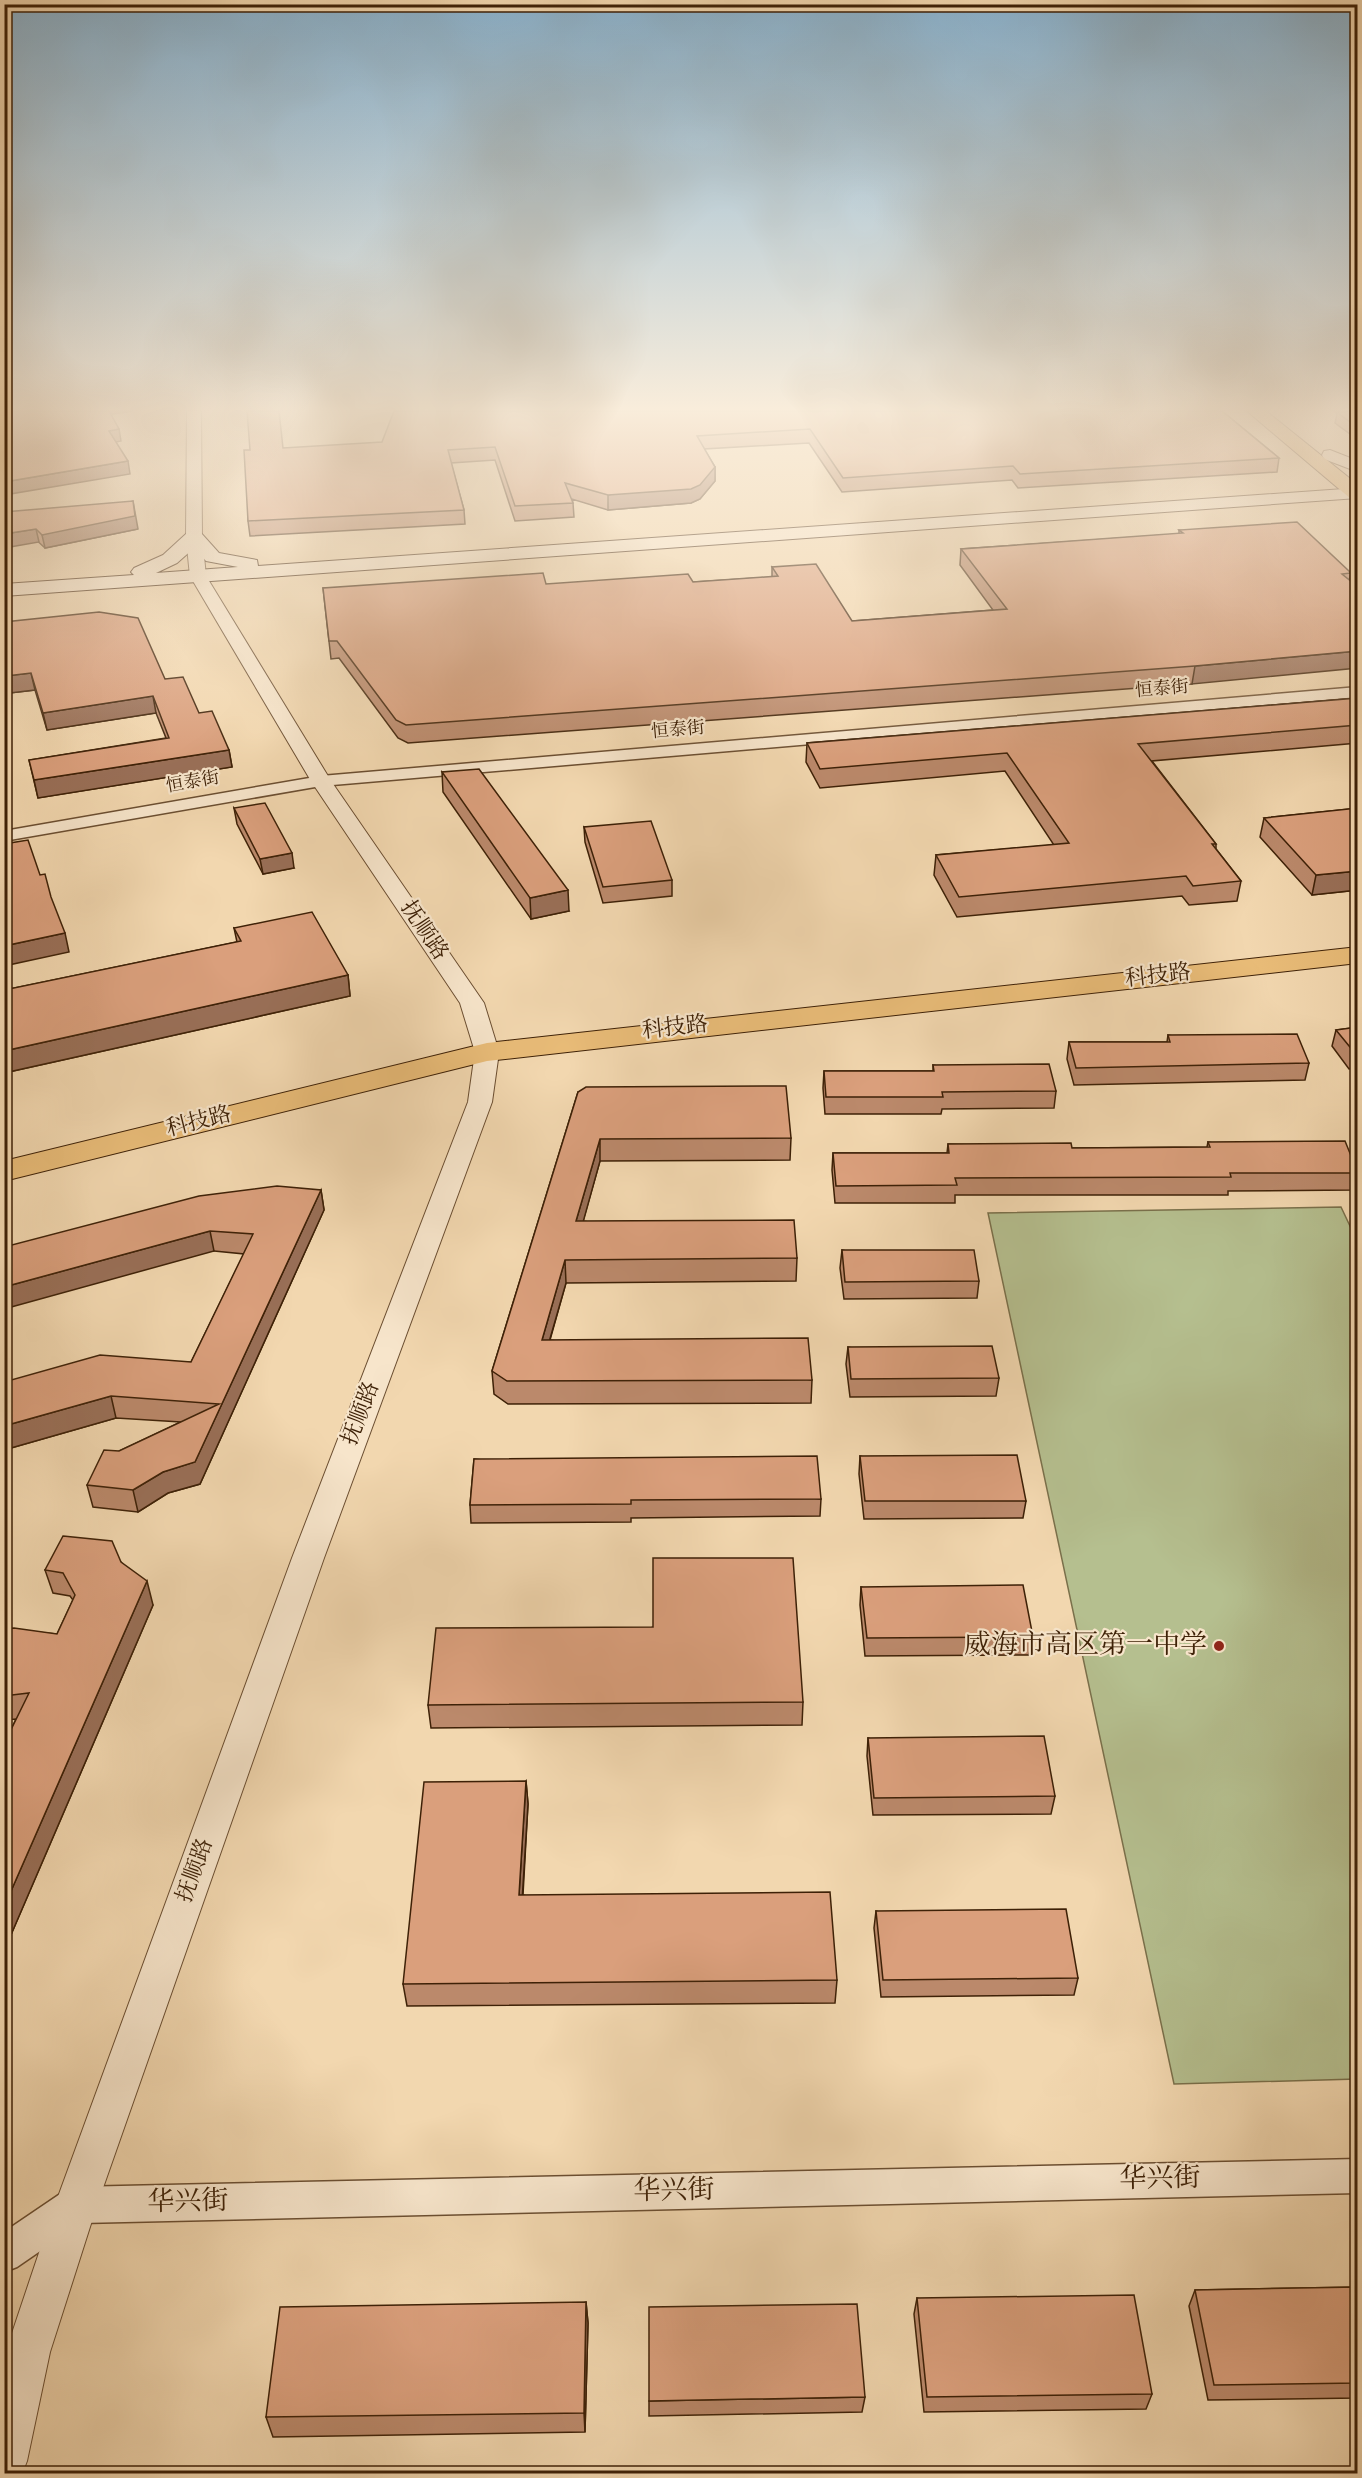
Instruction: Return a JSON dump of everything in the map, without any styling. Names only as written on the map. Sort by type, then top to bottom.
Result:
[{"type":"main road","points":[[4,590],[875,527]]},
{"type":"main road","points":[[90,583],[164,564],[179,555],[194,537],[213,557],[228,562],[313,567]]},
{"type":"main road","name":"科技路","points":[[4,1172],[487,1052],[1358,956]]},
{"type":"street","name":"抚顺路","points":[[4,2461],[28,2352],[76,2205],[308,1558],[480,1102],[487,1052],[472,1003],[321,781],[198,576],[194,527]]},
{"type":"street","name":"恒泰街","points":[[4,836],[321,781],[1358,692]]},
{"type":"street","name":"华兴街","points":[[76,2205],[1358,2176]]},
{"type":"street","points":[[4,2254],[76,2205]]},
{"type":"green space","name":"威海市高区第一中学","points":[[1341,1207],[1358,1243],[1357,2079],[1174,2084],[988,1213]]},
{"type":"building","points":[[4,527],[83,527],[42,535],[36,529],[4,534]]},
{"type":"building","points":[[1229,527],[1302,527],[1351,573],[1342,574],[1358,587],[1358,651],[1195,666],[406,725],[396,720],[337,641],[329,641],[323,588],[543,573],[546,584],[688,574],[693,582],[778,576],[772,567],[816,564],[852,621],[1007,609],[961,549],[1183,533],[1179,530]]},
{"type":"building","points":[[99,612],[138,618],[165,679],[183,677],[199,713],[212,711],[229,750],[34,780],[29,760],[169,738],[153,696],[43,713],[31,673],[6,676],[4,622]]},
{"type":"building","points":[[1358,698],[1358,725],[1138,744],[1216,844],[1212,844],[1241,881],[1193,886],[1186,876],[959,897],[936,855],[1069,843],[1007,753],[820,769],[807,743]]},
{"type":"building","points":[[479,769],[568,890],[530,898],[442,772]]},
{"type":"building","points":[[265,803],[292,853],[260,859],[234,808]]},
{"type":"building","points":[[1358,808],[1358,871],[1316,875],[1264,818]]},
{"type":"building","points":[[651,821],[672,880],[603,887],[584,827]]},
{"type":"building","points":[[28,840],[40,875],[45,874],[65,933],[4,946],[4,844]]},
{"type":"building","points":[[312,912],[348,975],[4,1051],[4,990],[241,941],[234,928]]},
{"type":"building","points":[[1358,1027],[1358,1052],[1354,1052],[1336,1030]]},
{"type":"building","points":[[1297,1034],[1309,1063],[1076,1068],[1069,1042],[1170,1042],[1168,1035]]},
{"type":"building","points":[[1049,1064],[1056,1091],[942,1092],[943,1097],[826,1097],[824,1071],[934,1071],[933,1065]]},
{"type":"building","points":[[786,1086],[791,1138],[600,1139],[576,1221],[794,1220],[797,1258],[565,1260],[542,1340],[808,1338],[812,1380],[507,1381],[492,1371],[578,1092],[586,1087]]},
{"type":"building","points":[[1345,1141],[1358,1173],[1230,1173],[1231,1177],[955,1178],[957,1185],[836,1186],[833,1153],[949,1153],[948,1144],[1071,1143],[1072,1148],[1210,1147],[1208,1142]]},
{"type":"building","points":[[277,1186],[321,1190],[195,1462],[163,1472],[133,1490],[87,1485],[104,1450],[119,1451],[219,1404],[111,1396],[4,1426],[4,1382],[100,1355],[191,1362],[253,1234],[210,1231],[4,1287],[4,1247],[199,1196]]},
{"type":"building","points":[[842,1250],[974,1250],[979,1281],[845,1282]]},
{"type":"building","points":[[992,1346],[999,1378],[851,1379],[848,1347]]},
{"type":"building","points":[[1017,1455],[1026,1501],[865,1501],[860,1456]]},
{"type":"building","points":[[817,1456],[821,1499],[631,1500],[631,1504],[470,1505],[474,1459]]},
{"type":"building","points":[[63,1536],[112,1541],[121,1562],[147,1581],[4,1907],[4,1744],[29,1693],[4,1696],[4,1629],[14,1628],[57,1634],[75,1595],[63,1573],[45,1570]]},
{"type":"building","points":[[653,1558],[793,1558],[803,1702],[428,1705],[436,1628],[653,1627]]},
{"type":"building","points":[[1023,1585],[1033,1637],[867,1638],[861,1587]]},
{"type":"building","points":[[1044,1736],[1055,1796],[874,1798],[868,1738]]},
{"type":"building","points":[[526,1781],[519,1895],[830,1892],[837,1980],[403,1984],[424,1782]]},
{"type":"building","points":[[1066,1909],[1078,1978],[883,1980],[876,1911]]},
{"type":"building","points":[[1358,2287],[1358,2383],[1214,2385],[1195,2290]]},
{"type":"building","points":[[1134,2295],[1152,2394],[927,2397],[917,2298]]},
{"type":"building","points":[[586,2302],[584,2413],[266,2417],[280,2307]]},
{"type":"building","points":[[857,2304],[865,2397],[649,2401],[649,2307]]},
{"type":"place","name":"威海市高区第一中学","points":[[1219,1646]]}]
